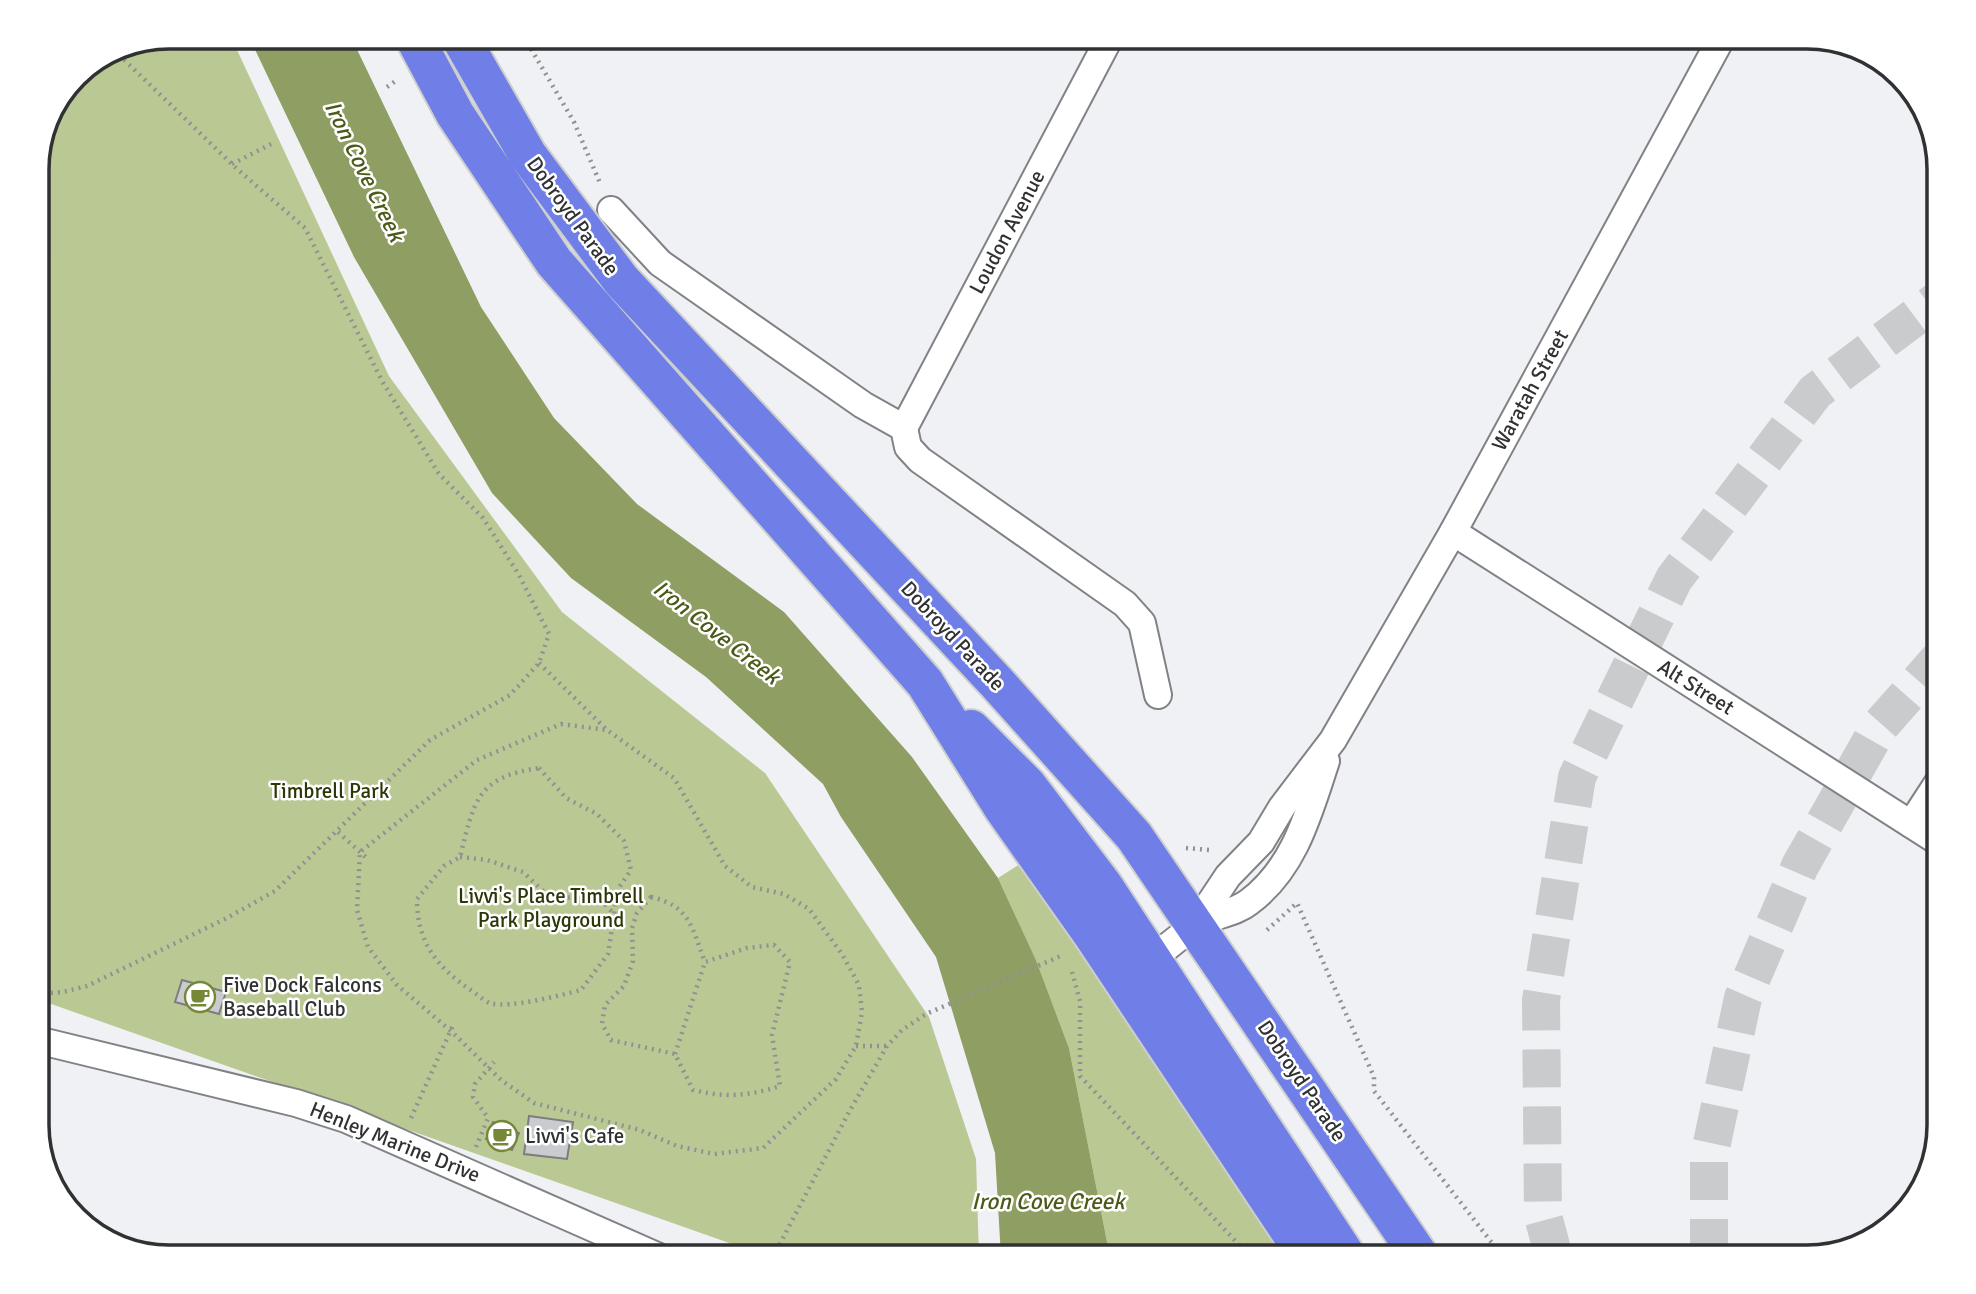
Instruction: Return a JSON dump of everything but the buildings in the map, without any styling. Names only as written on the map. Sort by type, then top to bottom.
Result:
[{"type":"highway","name":"Dobroyd Parade","points":[[420,49],[455,114],[554,262],[925,683],[1003,808],[1138,970],[1300,1245]]},
{"type":"highway","name":"Dobroyd Parade","points":[[467,49],[527,154],[621,280],[997,683],[1134,836],[1412,1245]]},
{"type":"highway","points":[[1138,970],[1338,1245]]},
{"type":"street","name":"Loudon Avenue","points":[[904,428],[1104,49]]},
{"type":"street","name":"Waratah Street","points":[[1138,970],[1196,924],[1248,904],[1285,865],[1303,829],[1333,740],[1453,532],[1715,49]]},
{"type":"street","name":"Dobroyd Parade","points":[[611,210],[660,263],[863,405],[904,428]]},
{"type":"street","points":[[904,428],[908,447],[920,460],[1125,604],[1142,623],[1158,695]]},
{"type":"street","name":"Alt Street","points":[[1453,532],[1927,834]]},
{"type":"street","points":[[1911,824],[1927,799]]},
{"type":"street","name":"Henley Marine Drive","points":[[49,1043],[296,1103],[401,1142],[632,1245]]},
{"type":"path","points":[[531,49],[574,122],[611,210]]},
{"type":"path","points":[[49,993],[87,986],[225,919],[275,891],[430,740],[510,695],[539,663],[550,634],[519,575],[483,518],[439,474],[382,381],[305,228],[232,164],[123,58]]},
{"type":"path","points":[[232,164],[273,143]]},
{"type":"path","points":[[539,663],[607,730],[674,778],[725,866],[752,887],[784,894],[810,909],[842,954],[859,985],[862,1012],[856,1045],[836,1079],[763,1148],[714,1154],[677,1146],[640,1130],[534,1103],[501,1080],[451,1031],[397,985],[368,947],[357,910],[360,852],[477,760],[561,724],[607,730]]},
{"type":"path","points":[[460,857],[473,808],[488,785],[515,771],[539,768],[566,797],[597,814],[624,841],[631,870],[618,889],[608,954],[581,990],[536,1000],[491,1003],[455,979],[428,951],[417,919],[416,900],[444,866],[460,857],[488,860],[523,872],[545,893],[563,898],[597,895],[614,914]]},
{"type":"path","points":[[338,832],[369,860]]},
{"type":"path","points":[[676,1054],[611,1040],[602,1024],[606,1005],[624,986],[633,961],[632,928],[636,913],[652,897],[670,901],[685,912],[705,962],[676,1054],[694,1090],[752,1096],[780,1086],[772,1035],[790,962],[774,945],[747,948],[705,962]]},
{"type":"path","points":[[1267,930],[1297,903],[1374,1077],[1374,1091],[1494,1245]]},
{"type":"path","points":[[779,1245],[887,1046],[902,1030],[939,1010],[1056,958]]},
{"type":"path","points":[[1071,966],[1080,1001],[1080,1076],[1239,1245]]},
{"type":"path","points":[[401,1142],[454,1023]]},
{"type":"path","points":[[856,1045],[887,1046]]},
{"type":"path","points":[[466,1170],[488,1118],[473,1097],[475,1084],[494,1062]]},
{"type":"green space","name":"Timbrell Park","points":[[237,49],[389,376],[562,612],[765,773],[929,1017],[976,1159],[979,1245],[735,1245],[49,1003],[49,161],[61,116],[74,96],[90,79],[109,65],[130,55],[153,50]]},
{"type":"green space","points":[[1026,860],[1282,1245],[1108,1245],[1069,1048],[1036,960],[998,878]]},
{"type":"water","name":"Iron Cove Creek","points":[[255,49],[357,49],[481,307],[554,418],[637,504],[784,612],[912,757],[998,878],[1036,960],[1069,1048],[1108,1245],[1000,1245],[995,1153],[936,957],[841,817],[823,784],[706,677],[571,578],[492,493],[354,257]]},
{"type":"tunnel","points":[[1551,1245],[1543,1216],[1541,1000],[1577,777],[1674,579],[1815,392],[1927,308]]},
{"type":"tunnel","points":[[1709,1245],[1709,1157],[1743,998],[1800,866],[1879,727],[1927,673]]},
{"type":"place","name":"Five Dock Falcons Baseball Club","points":[[200,997]]},
{"type":"place","name":"Livvi's Cafe","points":[[502,1136]]},
{"type":"park label","name":"Livvi's Place Timbrell Park Playground","points":[[551,908]]}]
